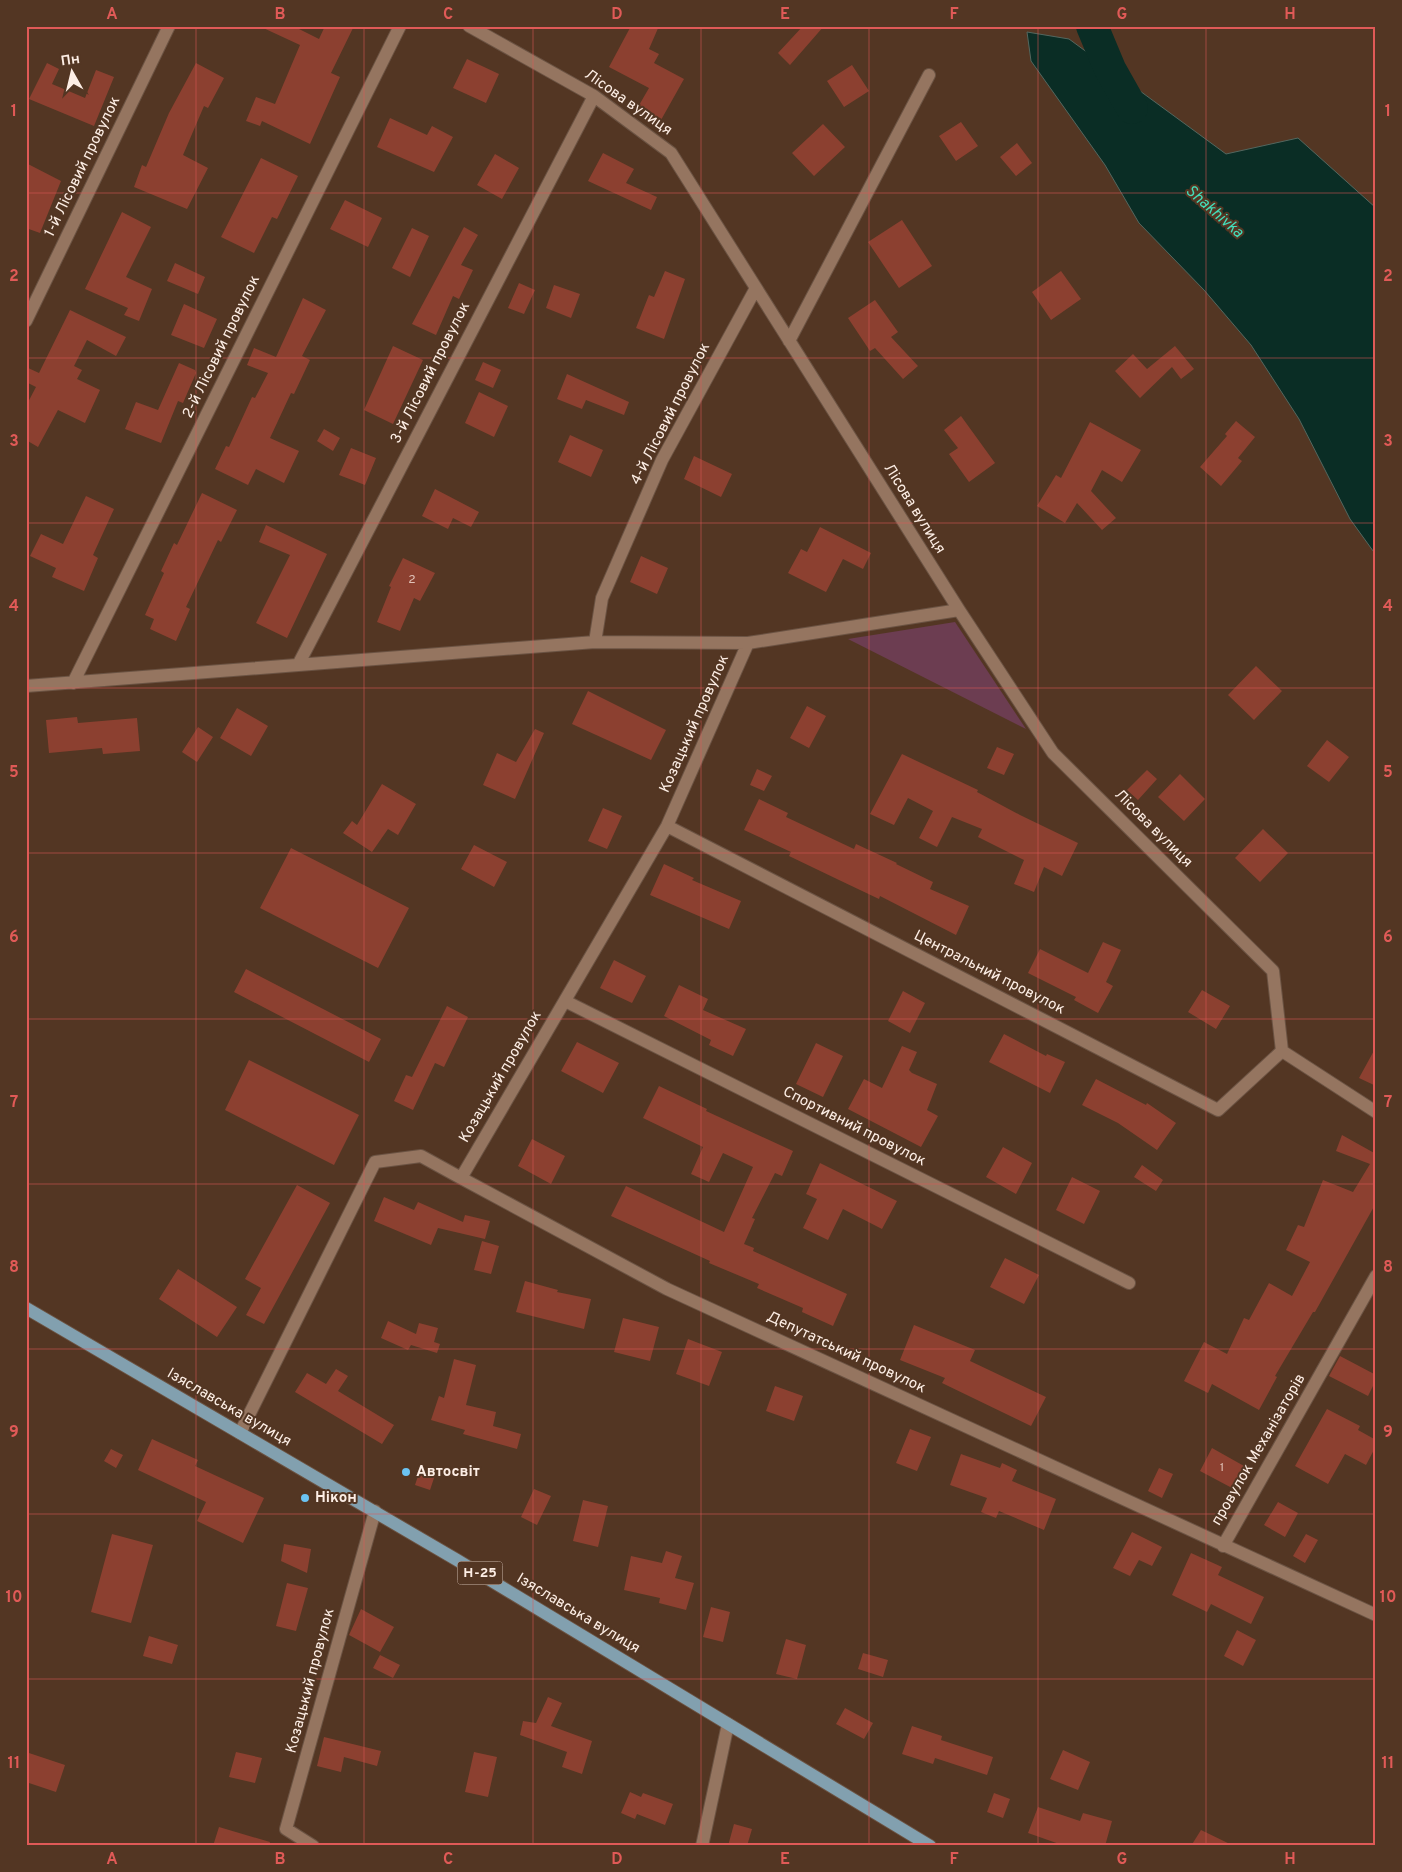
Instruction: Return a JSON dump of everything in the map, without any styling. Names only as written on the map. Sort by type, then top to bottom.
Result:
[{"type":"main road","name":"Ізяславська вулиця","points":[[26,1308],[374,1511],[930,1846]]},
{"type":"street","name":"1-й Лісовий провулок","points":[[26,321],[169,26]]},
{"type":"street","name":"2-й Лісовий провулок","points":[[73,682],[400,26]]},
{"type":"street","name":"Лісова вулиця","points":[[469,26],[594,96],[671,153],[959,610],[1053,752],[1273,972],[1282,1051]]},
{"type":"street","points":[[789,341],[929,76]]},
{"type":"street","name":"3-й Лісовий провулок","points":[[298,665],[594,96]]},
{"type":"street","name":"4-й Лісовий провулок","points":[[595,642],[602,598],[662,460],[756,288]]},
{"type":"street","points":[[26,686],[595,642],[748,643],[959,610]]},
{"type":"street","name":"Козацький провулок","points":[[461,1178],[667,826],[748,643]]},
{"type":"street","name":"Центральний провулок","points":[[667,826],[1218,1110],[1282,1051]]},
{"type":"street","name":"Спортивний провулок","points":[[564,1001],[1130,1283]]},
{"type":"street","points":[[1282,1051],[1376,1112]]},
{"type":"street","points":[[240,1432],[376,1162],[421,1156],[461,1178]]},
{"type":"street","name":"Депутатський провулок","points":[[461,1178],[667,1289],[1223,1546]]},
{"type":"street","name":"провулок Механізаторів","points":[[1376,1276],[1223,1546],[1376,1614]]},
{"type":"street","name":"Козацький провулок","points":[[313,1846],[286,1829],[374,1511]]},
{"type":"street","points":[[702,1846],[728,1724]]},
{"type":"shaded area","points":[[955,622],[1026,729],[848,639]]},
{"type":"water","points":[[1027,32],[1069,39],[1226,154],[1298,138],[1376,208],[1376,555],[1350,519],[1299,419],[1251,345],[1204,290],[1139,223],[1105,165],[1031,61]]},
{"type":"building","points":[[259,26],[293,26],[319,39],[325,26],[354,26],[331,73],[340,77],[310,144],[262,121],[260,126],[246,121],[256,97],[275,104],[300,45]]},
{"type":"building","points":[[631,26],[659,26],[649,49],[659,54],[654,63],[684,79],[661,120],[638,107],[649,88],[609,67]]},
{"type":"building","points":[[803,26],[824,26],[790,65],[778,53]]},
{"type":"building","points":[[467,59],[499,74],[486,103],[453,88]]},
{"type":"building","points":[[47,63],[59,69],[52,84],[85,98],[96,70],[114,77],[94,126],[29,99]]},
{"type":"building","points":[[196,63],[224,78],[208,108],[204,106],[183,155],[208,168],[187,209],[134,187],[142,165],[146,167],[169,113]]},
{"type":"building","points":[[852,65],[869,91],[844,107],[827,81]]},
{"type":"building","points":[[390,118],[427,135],[432,126],[453,137],[434,172],[377,147]]},
{"type":"building","points":[[961,122],[978,146],[956,161],[939,136]]},
{"type":"building","points":[[823,124],[845,147],[814,176],[792,153]]},
{"type":"building","points":[[1017,143],[1032,163],[1016,176],[1000,157]]},
{"type":"building","points":[[603,153],[634,169],[626,183],[657,197],[651,210],[588,181]]},
{"type":"building","points":[[495,154],[519,168],[502,199],[477,185]]},
{"type":"building","points":[[261,158],[298,176],[277,219],[272,217],[254,253],[221,237]]},
{"type":"building","points":[[26,163],[61,181],[40,233],[26,228]]},
{"type":"building","points":[[345,200],[382,218],[368,247],[330,229]]},
{"type":"building","points":[[122,212],[151,227],[126,277],[152,289],[139,321],[124,315],[128,308],[85,289]]},
{"type":"building","points":[[902,220],[932,266],[899,288],[868,242]]},
{"type":"building","points":[[464,227],[478,235],[461,265],[473,270],[459,299],[453,296],[436,335],[412,324]]},
{"type":"building","points":[[412,228],[429,236],[410,277],[392,268]]},
{"type":"building","points":[[175,263],[205,277],[198,294],[167,281]]},
{"type":"building","points":[[665,271],[685,279],[664,339],[636,328],[649,295],[654,297]]},
{"type":"building","points":[[1061,271],[1081,299],[1051,320],[1032,292]]},
{"type":"building","points":[[519,283],[535,290],[524,314],[508,308]]},
{"type":"building","points":[[554,285],[580,294],[571,318],[546,308]]},
{"type":"building","points":[[303,298],[326,310],[302,356],[310,360],[294,394],[291,393],[270,438],[299,451],[284,483],[256,469],[248,485],[215,469],[226,446],[229,447],[252,397],[255,398],[268,373],[247,365],[254,348],[276,357]]},
{"type":"building","points":[[875,300],[898,332],[891,337],[918,366],[903,379],[875,348],[870,351],[848,318]]},
{"type":"building","points":[[184,304],[217,319],[204,348],[171,335]]},
{"type":"building","points":[[70,310],[126,337],[116,356],[87,340],[74,366],[82,370],[77,379],[100,390],[85,423],[58,410],[38,447],[26,440],[26,406],[36,387],[26,382],[26,367],[39,373]]},
{"type":"building","points":[[393,346],[423,360],[393,424],[364,410]]},
{"type":"building","points":[[1175,346],[1194,369],[1181,379],[1172,367],[1140,398],[1115,371],[1133,354],[1147,369]]},
{"type":"building","points":[[483,362],[501,370],[493,388],[475,380]]},
{"type":"building","points":[[179,363],[195,370],[196,373],[183,403],[178,401],[161,443],[125,429],[136,402],[158,410]]},
{"type":"building","points":[[567,374],[629,402],[624,415],[586,400],[582,409],[557,399]]},
{"type":"building","points":[[479,392],[508,406],[494,437],[465,423]]},
{"type":"building","points":[[961,416],[995,463],[969,482],[949,454],[958,448],[944,430]]},
{"type":"building","points":[[1236,421],[1255,437],[1238,458],[1242,461],[1221,486],[1200,467],[1227,436],[1225,434]]},
{"type":"building","points":[[1090,422],[1141,450],[1122,482],[1102,470],[1091,491],[1116,518],[1102,530],[1077,503],[1065,523],[1037,506],[1056,475],[1061,478]]},
{"type":"building","points":[[324,429],[340,438],[333,451],[317,441]]},
{"type":"building","points":[[570,435],[603,450],[591,477],[558,462]]},
{"type":"building","points":[[351,448],[376,458],[365,485],[339,475]]},
{"type":"building","points":[[694,456],[732,474],[721,497],[684,479]]},
{"type":"building","points":[[435,489],[479,512],[471,527],[453,518],[448,529],[422,516]]},
{"type":"building","points":[[202,493],[237,510],[221,542],[218,540],[186,607],[190,609],[176,641],[150,629],[154,619],[145,615],[164,573],[161,571],[174,543],[177,545]]},
{"type":"building","points":[[86,496],[114,509],[93,555],[98,558],[84,591],[52,577],[56,568],[30,556],[41,534],[63,544]]},
{"type":"building","points":[[266,525],[327,554],[287,638],[256,623],[290,555],[259,542]]},
{"type":"building","points":[[820,527],[871,553],[863,569],[843,559],[826,592],[788,573],[801,549],[807,552]]},
{"type":"building","points":[[641,556],[668,568],[657,594],[630,582]]},
{"type":"building","points":[[403,558],[435,573],[420,601],[414,598],[400,631],[377,622],[391,587],[389,586]]},
{"type":"building","points":[[1256,666],[1282,691],[1254,720],[1228,695]]},
{"type":"building","points":[[588,691],[666,730],[651,760],[572,724]]},
{"type":"building","points":[[807,706],[826,716],[809,748],[790,738]]},
{"type":"building","points":[[237,708],[268,726],[251,756],[220,738]]},
{"type":"building","points":[[77,717],[78,723],[137,718],[140,751],[103,754],[102,748],[49,753],[46,720]]},
{"type":"building","points":[[198,727],[213,737],[197,762],[182,752]]},
{"type":"building","points":[[535,729],[544,733],[515,799],[483,785],[497,753],[516,762]]},
{"type":"building","points":[[1327,740],[1349,757],[1329,782],[1307,766]]},
{"type":"building","points":[[997,747],[1014,754],[1004,775],[987,768]]},
{"type":"building","points":[[902,754],[978,790],[977,792],[1020,815],[1078,843],[1062,876],[1044,867],[1034,892],[1014,884],[1024,860],[978,837],[982,829],[952,817],[937,847],[919,838],[933,811],[908,798],[894,825],[870,814]]},
{"type":"building","points":[[757,769],[772,776],[764,791],[750,785]]},
{"type":"building","points":[[1147,770],[1157,779],[1138,800],[1127,790]]},
{"type":"building","points":[[1180,774],[1205,799],[1184,821],[1158,797]]},
{"type":"building","points":[[382,784],[416,804],[398,835],[388,829],[372,852],[343,833],[352,821],[357,825]]},
{"type":"building","points":[[759,799],[788,813],[786,817],[854,849],[856,844],[897,863],[933,882],[930,889],[969,906],[956,935],[880,896],[879,899],[789,856],[791,852],[744,830]]},
{"type":"building","points":[[603,808],[622,816],[607,849],[588,841]]},
{"type":"building","points":[[1263,829],[1288,853],[1260,882],[1235,858]]},
{"type":"building","points":[[474,845],[507,862],[494,887],[461,869]]},
{"type":"building","points":[[291,848],[409,908],[378,968],[260,908]]},
{"type":"building","points":[[664,864],[694,878],[692,880],[741,901],[729,929],[650,895]]},
{"type":"building","points":[[1103,942],[1121,950],[1106,982],[1113,986],[1098,1013],[1074,1000],[1076,997],[1028,973],[1040,949],[1088,973]]},
{"type":"building","points":[[614,960],[646,976],[632,1003],[600,988]]},
{"type":"building","points":[[246,969],[381,1039],[369,1062],[234,992]]},
{"type":"building","points":[[679,985],[708,999],[703,1010],[746,1029],[733,1056],[709,1045],[711,1040],[664,1016]]},
{"type":"building","points":[[1202,990],[1230,1006],[1216,1029],[1188,1012]]},
{"type":"building","points":[[903,991],[925,1003],[910,1033],[888,1021]]},
{"type":"building","points":[[447,1006],[468,1017],[444,1067],[435,1063],[413,1110],[394,1101],[406,1075],[412,1077]]},
{"type":"building","points":[[1004,1034],[1046,1056],[1047,1054],[1065,1062],[1050,1093],[989,1062]]},
{"type":"building","points":[[577,1042],[619,1063],[603,1093],[561,1071]]},
{"type":"building","points":[[816,1043],[843,1056],[823,1097],[796,1084]]},
{"type":"building","points":[[902,1046],[917,1052],[909,1070],[937,1084],[927,1110],[938,1116],[921,1147],[848,1109],[864,1079],[882,1088]]},
{"type":"building","points":[[1376,1047],[1376,1086],[1359,1078]]},
{"type":"building","points":[[249,1060],[359,1115],[334,1165],[225,1110]]},
{"type":"building","points":[[1096,1079],[1146,1105],[1147,1103],[1176,1123],[1157,1150],[1118,1123],[1082,1105]]},
{"type":"building","points":[[659,1086],[707,1109],[706,1111],[793,1151],[782,1176],[775,1173],[752,1218],[755,1219],[744,1244],[754,1248],[753,1251],[847,1294],[833,1326],[802,1312],[803,1308],[757,1288],[759,1284],[709,1263],[710,1261],[611,1216],[626,1186],[724,1232],[753,1167],[723,1153],[709,1182],[691,1174],[703,1147],[643,1118]]},
{"type":"building","points":[[1342,1135],[1376,1154],[1376,1203],[1315,1312],[1313,1312],[1275,1376],[1277,1377],[1259,1410],[1212,1384],[1208,1393],[1184,1381],[1204,1342],[1227,1354],[1244,1318],[1249,1320],[1269,1283],[1292,1296],[1310,1262],[1286,1250],[1298,1225],[1304,1227],[1323,1180],[1353,1192],[1370,1164],[1336,1151]]},
{"type":"building","points":[[532,1139],[565,1156],[551,1184],[518,1166]]},
{"type":"building","points":[[1003,1147],[1032,1163],[1016,1194],[986,1177]]},
{"type":"building","points":[[820,1163],[897,1201],[882,1229],[843,1209],[828,1240],[803,1228],[817,1199],[806,1194]]},
{"type":"building","points":[[1142,1165],[1163,1180],[1156,1191],[1134,1177]]},
{"type":"building","points":[[1072,1177],[1100,1191],[1084,1224],[1056,1210]]},
{"type":"building","points":[[297,1185],[330,1203],[264,1324],[246,1315],[261,1288],[245,1279]]},
{"type":"building","points":[[384,1197],[414,1210],[418,1202],[463,1222],[465,1215],[490,1221],[485,1239],[438,1228],[431,1245],[374,1221]]},
{"type":"building","points":[[482,1241],[499,1246],[491,1274],[474,1270]]},
{"type":"building","points":[[1005,1258],[1039,1275],[1024,1304],[990,1287]]},
{"type":"building","points":[[178,1269],[237,1307],[217,1337],[159,1299]]},
{"type":"building","points":[[525,1281],[558,1290],[557,1292],[591,1299],[584,1329],[516,1312]]},
{"type":"building","points":[[623,1318],[659,1327],[650,1361],[614,1352]]},
{"type":"building","points":[[388,1321],[416,1334],[419,1323],[438,1328],[434,1342],[440,1344],[437,1353],[411,1345],[408,1350],[381,1338]]},
{"type":"building","points":[[914,1325],[975,1350],[970,1361],[1046,1397],[1031,1426],[942,1383],[945,1378],[900,1360]]},
{"type":"building","points":[[688,1339],[722,1352],[709,1386],[676,1374]]},
{"type":"building","points":[[1340,1356],[1376,1375],[1376,1380],[1368,1396],[1329,1376]]},
{"type":"building","points":[[454,1359],[476,1365],[466,1405],[496,1412],[493,1426],[521,1434],[517,1449],[463,1434],[465,1430],[431,1420],[439,1396],[444,1398]]},
{"type":"building","points":[[336,1369],[348,1376],[338,1391],[394,1425],[382,1444],[295,1392],[307,1373],[326,1384]]},
{"type":"building","points":[[775,1386],[803,1396],[794,1421],[766,1411]]},
{"type":"building","points":[[1327,1409],[1360,1426],[1358,1430],[1376,1440],[1376,1446],[1366,1465],[1345,1454],[1328,1484],[1295,1466]]},
{"type":"building","points":[[910,1429],[931,1437],[917,1471],[896,1463]]},
{"type":"building","points":[[152,1439],[198,1460],[195,1466],[264,1498],[243,1543],[197,1521],[206,1502],[138,1470]]},
{"type":"building","points":[[1212,1448],[1244,1466],[1232,1488],[1200,1471]]},
{"type":"building","points":[[111,1449],[123,1455],[116,1468],[104,1461]]},
{"type":"building","points":[[961,1454],[1000,1468],[1002,1463],[1017,1470],[1012,1481],[1056,1499],[1044,1530],[999,1511],[996,1518],[981,1512],[987,1498],[950,1485]]},
{"type":"building","points":[[1159,1468],[1173,1474],[1162,1498],[1148,1491]]},
{"type":"building","points":[[420,1470],[435,1475],[430,1490],[415,1485]]},
{"type":"building","points":[[534,1489],[551,1496],[537,1525],[521,1517]]},
{"type":"building","points":[[583,1500],[608,1506],[598,1547],[573,1541]]},
{"type":"building","points":[[1278,1502],[1298,1513],[1285,1537],[1264,1525]]},
{"type":"building","points":[[1132,1532],[1162,1547],[1152,1566],[1139,1560],[1130,1576],[1113,1568]]},
{"type":"building","points":[[112,1534],[153,1545],[131,1623],[91,1612]]},
{"type":"building","points":[[1306,1534],[1318,1540],[1305,1563],[1293,1556]]},
{"type":"building","points":[[284,1544],[311,1549],[307,1573],[281,1561]]},
{"type":"building","points":[[666,1551],[682,1556],[675,1578],[694,1583],[686,1610],[659,1603],[660,1598],[624,1590],[631,1556],[662,1563]]},
{"type":"building","points":[[1191,1553],[1222,1567],[1218,1575],[1264,1597],[1251,1624],[1211,1604],[1207,1612],[1172,1595]]},
{"type":"building","points":[[287,1583],[308,1588],[296,1631],[276,1626]]},
{"type":"building","points":[[711,1607],[730,1612],[723,1642],[703,1637]]},
{"type":"building","points":[[361,1609],[394,1627],[380,1652],[349,1635]]},
{"type":"building","points":[[1237,1630],[1256,1640],[1243,1666],[1224,1656]]},
{"type":"building","points":[[149,1636],[178,1645],[172,1664],[143,1656]]},
{"type":"building","points":[[786,1639],[806,1645],[797,1679],[776,1674]]},
{"type":"building","points":[[863,1653],[888,1660],[883,1677],[858,1669]]},
{"type":"building","points":[[380,1655],[400,1665],[393,1678],[373,1668]]},
{"type":"building","points":[[548,1697],[562,1703],[551,1726],[592,1741],[582,1774],[562,1767],[567,1752],[520,1735],[523,1721],[536,1723]]},
{"type":"building","points":[[845,1708],[873,1723],[864,1739],[836,1724]]},
{"type":"building","points":[[912,1726],[942,1736],[941,1740],[993,1757],[987,1775],[935,1758],[933,1764],[902,1754]]},
{"type":"building","points":[[324,1737],[381,1751],[377,1766],[344,1757],[341,1772],[317,1766]]},
{"type":"building","points":[[1063,1750],[1090,1762],[1078,1790],[1050,1779]]},
{"type":"building","points":[[26,1752],[65,1765],[56,1792],[26,1782]]},
{"type":"building","points":[[236,1752],[262,1758],[255,1783],[229,1777]]},
{"type":"building","points":[[474,1752],[497,1757],[488,1797],[465,1792]]},
{"type":"building","points":[[630,1792],[641,1797],[643,1793],[673,1804],[665,1825],[637,1814],[635,1819],[621,1813]]},
{"type":"building","points":[[994,1793],[1010,1799],[1003,1818],[987,1812]]},
{"type":"building","points":[[1038,1807],[1080,1821],[1083,1813],[1112,1821],[1105,1846],[1065,1846],[1028,1833]]},
{"type":"building","points":[[734,1824],[752,1829],[747,1846],[728,1846]]},
{"type":"building","points":[[219,1827],[270,1842],[269,1846],[213,1846]]},
{"type":"building","points":[[1201,1830],[1234,1846],[1191,1846]]},
{"type":"waterway","name":"Shakhivka","points":[[1092,26],[1110,69],[1132,108]]},
{"type":"place","name":"Автосвіт","points":[[406,1472]]},
{"type":"place","name":"Нікон","points":[[305,1498]]}]
